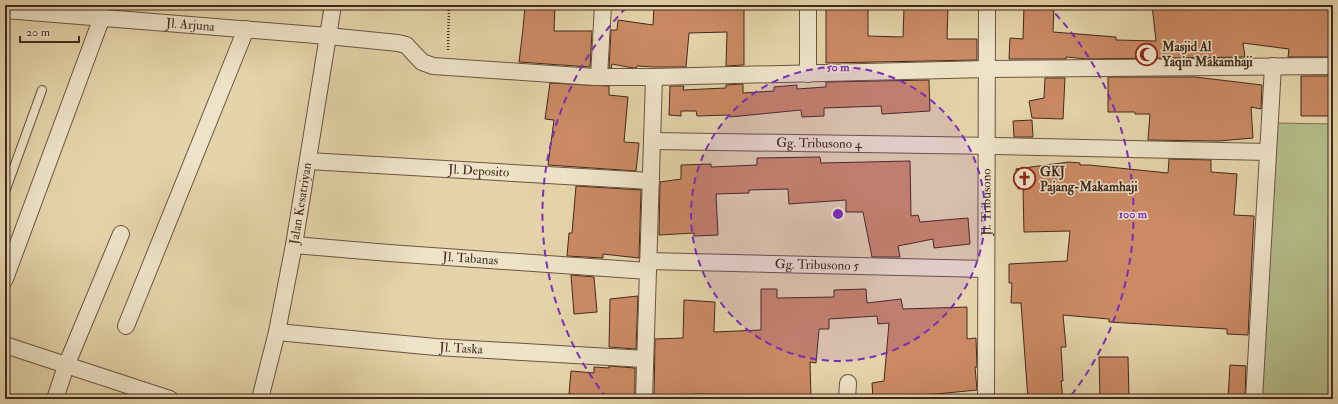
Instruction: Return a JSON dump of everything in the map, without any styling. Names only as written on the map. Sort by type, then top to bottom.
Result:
[{"type":"street","name":"Jalan Kesatriyan","points":[[260,399],[277,332],[294,245],[333,5]]},
{"type":"street","points":[[599,77],[603,5]]},
{"type":"street","points":[[808,5],[808,74]]},
{"type":"street","name":"Jl. Tribusono","points":[[986,399],[987,5]]},
{"type":"street","name":"Jl. Arjuna","points":[[5,10],[328,36],[402,44],[410,49],[422,62],[433,66],[599,77],[808,74],[987,69],[1333,66]]},
{"type":"street","points":[[5,279],[102,18]]},
{"type":"street","points":[[126,326],[246,29]]},
{"type":"street","points":[[1254,399],[1273,66]]},
{"type":"street","points":[[644,399],[654,77]]},
{"type":"street","name":"Gg. Tribusono 4","points":[[652,141],[1268,152]]},
{"type":"street","name":"Jl. Deposito","points":[[308,161],[650,181]]},
{"type":"street","points":[[55,399],[66,366],[121,234]]},
{"type":"street","name":"Jl. Tabanas","points":[[294,245],[389,253],[648,266]]},
{"type":"street","name":"Gg. Tribusono 5","points":[[648,266],[986,269]]},
{"type":"street","name":"Jl. Taska","points":[[277,332],[436,347],[645,359]]},
{"type":"street","points":[[5,345],[163,398]]},
{"type":"street","points":[[847,399],[848,383]]},
{"type":"lane","points":[[5,192],[42,90]]},
{"type":"path","points":[[447,68],[450,5]]},
{"type":"green space","points":[[1275,123],[1333,124],[1333,399],[1260,399]]},
{"type":"building","points":[[525,5],[555,5],[554,31],[592,31],[590,67],[519,62]]},
{"type":"building","points":[[654,5],[744,5],[744,65],[726,66],[727,32],[689,33],[686,67],[637,66],[636,68],[633,68],[612,64],[611,68],[609,68],[611,30],[617,30],[618,20],[653,25]]},
{"type":"building","points":[[826,5],[868,5],[868,36],[903,37],[904,7],[948,8],[947,39],[977,39],[977,60],[826,63]]},
{"type":"building","points":[[1024,5],[1054,5],[1053,32],[1116,37],[1116,40],[1156,41],[1152,5],[1333,5],[1333,57],[1288,57],[1289,49],[1243,43],[1245,57],[1087,59],[1066,57],[1066,59],[1009,59],[1010,38],[1023,39]]},
{"type":"building","points":[[1301,76],[1333,76],[1333,116],[1301,116]]},
{"type":"building","points":[[1108,77],[1195,77],[1262,85],[1261,109],[1251,107],[1253,138],[1219,141],[1148,140],[1150,114],[1135,114],[1135,112],[1108,112]]},
{"type":"building","points":[[1045,78],[1065,78],[1063,119],[1032,118],[1029,101],[1044,98]]},
{"type":"building","points":[[929,80],[930,111],[882,114],[881,106],[824,108],[824,116],[802,117],[801,110],[730,117],[729,115],[697,116],[696,111],[681,111],[681,116],[669,115],[670,86],[684,86],[683,90],[726,88],[726,85],[743,84],[743,93],[774,91],[774,87],[797,85],[797,89],[826,87],[826,82]]},
{"type":"building","points":[[550,83],[609,86],[609,95],[628,97],[624,142],[639,143],[636,171],[548,165],[554,120],[545,119]]},
{"type":"building","points":[[1032,120],[1033,137],[1014,137],[1013,121]]},
{"type":"building","points":[[820,157],[821,163],[910,161],[911,216],[918,215],[920,222],[968,218],[970,244],[934,248],[933,239],[898,246],[900,257],[872,257],[863,212],[846,212],[846,200],[789,204],[788,189],[749,190],[749,193],[716,194],[718,235],[694,236],[694,233],[659,235],[660,182],[681,179],[681,165],[711,164],[711,167],[757,165],[757,158]]},
{"type":"building","points":[[1169,159],[1211,160],[1211,172],[1237,174],[1234,215],[1254,216],[1248,335],[1227,334],[1227,329],[1109,322],[1109,319],[1063,315],[1066,347],[1061,347],[1063,381],[1061,381],[1063,399],[1028,399],[1021,303],[1011,303],[1012,283],[1009,283],[1009,264],[1067,261],[1070,231],[1024,232],[1023,188],[1018,189],[1016,169],[1069,162],[1080,163],[1080,165],[1168,173]]},
{"type":"building","points":[[576,186],[641,190],[639,258],[603,254],[603,258],[567,256],[569,233],[572,233]]},
{"type":"building","points":[[571,275],[594,277],[597,312],[574,314]]},
{"type":"building","points":[[761,289],[777,289],[777,298],[834,297],[834,290],[866,289],[867,303],[901,299],[903,309],[967,307],[967,339],[976,338],[977,367],[975,367],[977,390],[916,396],[916,399],[873,399],[872,383],[884,381],[889,323],[878,324],[877,316],[829,319],[829,329],[819,329],[816,363],[810,362],[811,399],[747,399],[747,395],[694,394],[694,399],[654,399],[655,339],[683,338],[684,300],[715,302],[714,332],[761,330]]},
{"type":"building","points":[[638,296],[636,349],[609,347],[610,299]]},
{"type":"building","points":[[1099,357],[1128,357],[1129,399],[1100,399]]},
{"type":"building","points":[[1230,365],[1246,366],[1245,399],[1228,399]]},
{"type":"building","points":[[609,366],[635,368],[635,399],[593,399],[593,396],[569,394],[571,371],[594,373],[594,367],[609,368]]},
{"type":"place","name":"Masjid Al Yaqin Makamhaji","points":[[1146,54]]},
{"type":"place","name":"GKJ Pajang-Makamhaji","points":[[1025,179]]}]
